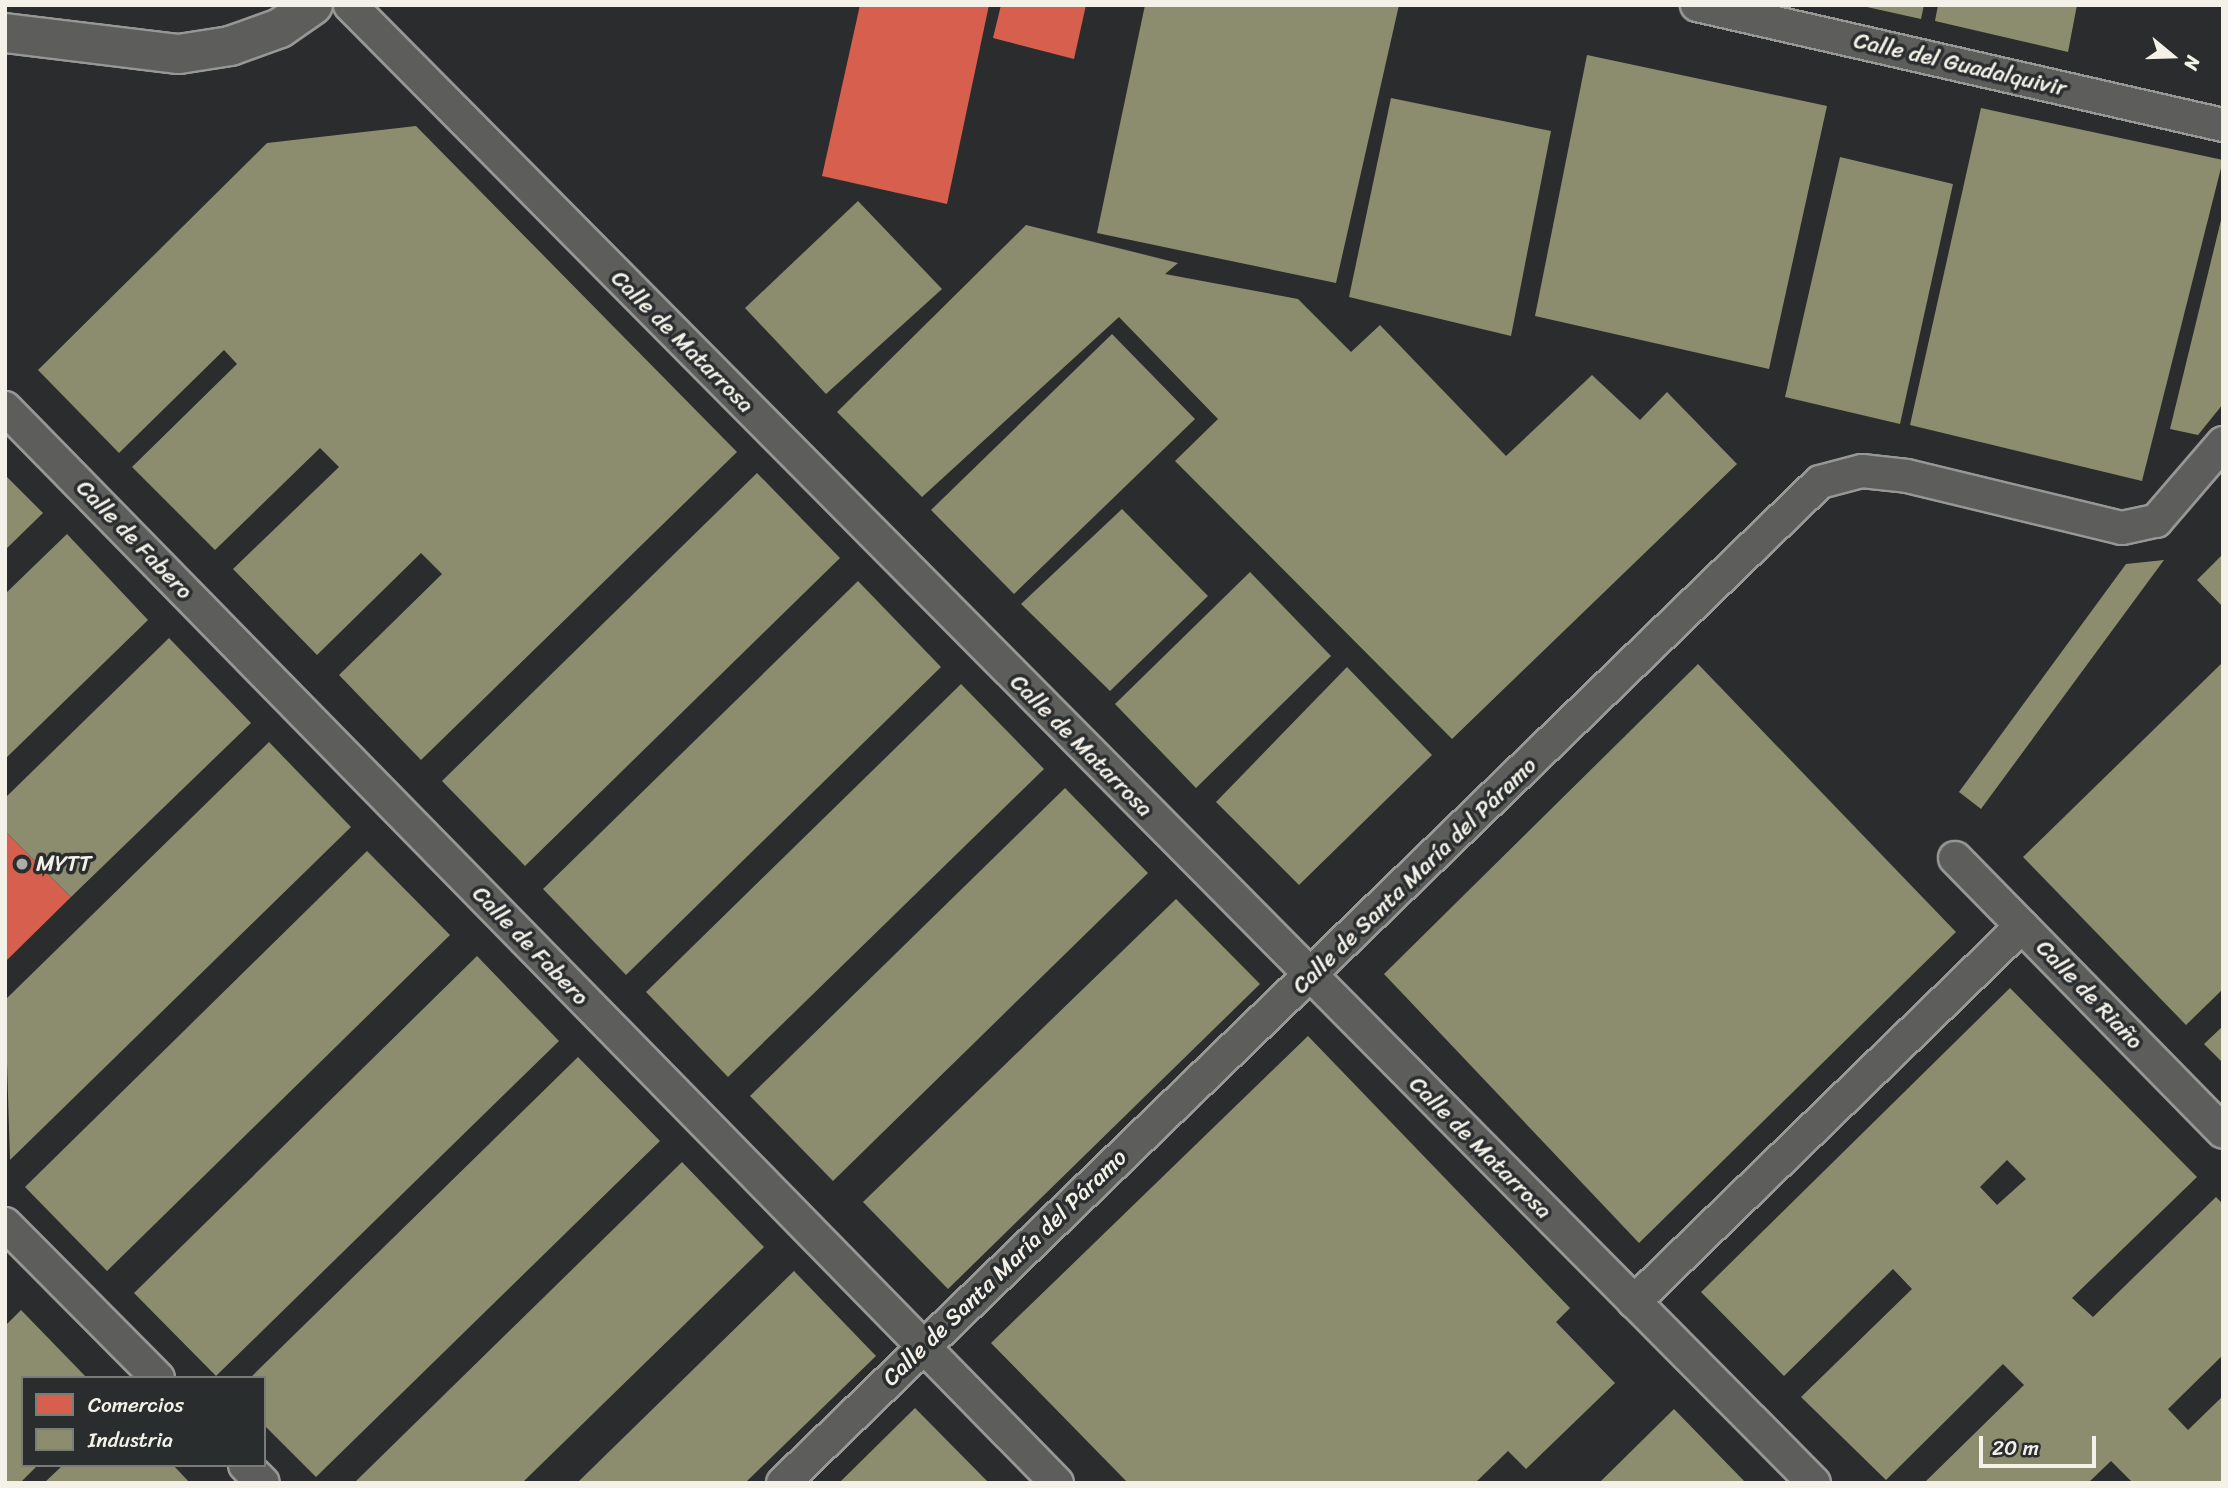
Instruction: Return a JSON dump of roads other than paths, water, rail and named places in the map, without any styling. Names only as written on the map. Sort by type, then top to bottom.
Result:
[{"type":"street","points":[[5,33],[180,54],[230,46],[280,28],[313,5]]},
{"type":"street","name":"Calle de Matarrosa","points":[[350,5],[1814,1483]]},
{"type":"street","name":"Calle del Guadalquivir","points":[[1697,5],[2223,125]]},
{"type":"street","name":"Calle de Fabero","points":[[5,408],[1057,1483]]},
{"type":"street","name":"Calle de Santa María del Páramo","points":[[783,1483],[922,1347],[1311,978],[1819,482],[1862,471],[1907,476],[2122,528],[2155,521],[2223,443]]},
{"type":"street","name":"Calle de Riaño","points":[[1955,858],[2223,1132]]},
{"type":"street","points":[[1634,1302],[2022,926]]},
{"type":"street","points":[[5,1224],[156,1376]]},
{"type":"street","points":[[247,1467],[263,1483]]},
{"type":"place","name":"MYTT","points":[[22,864]]}]
